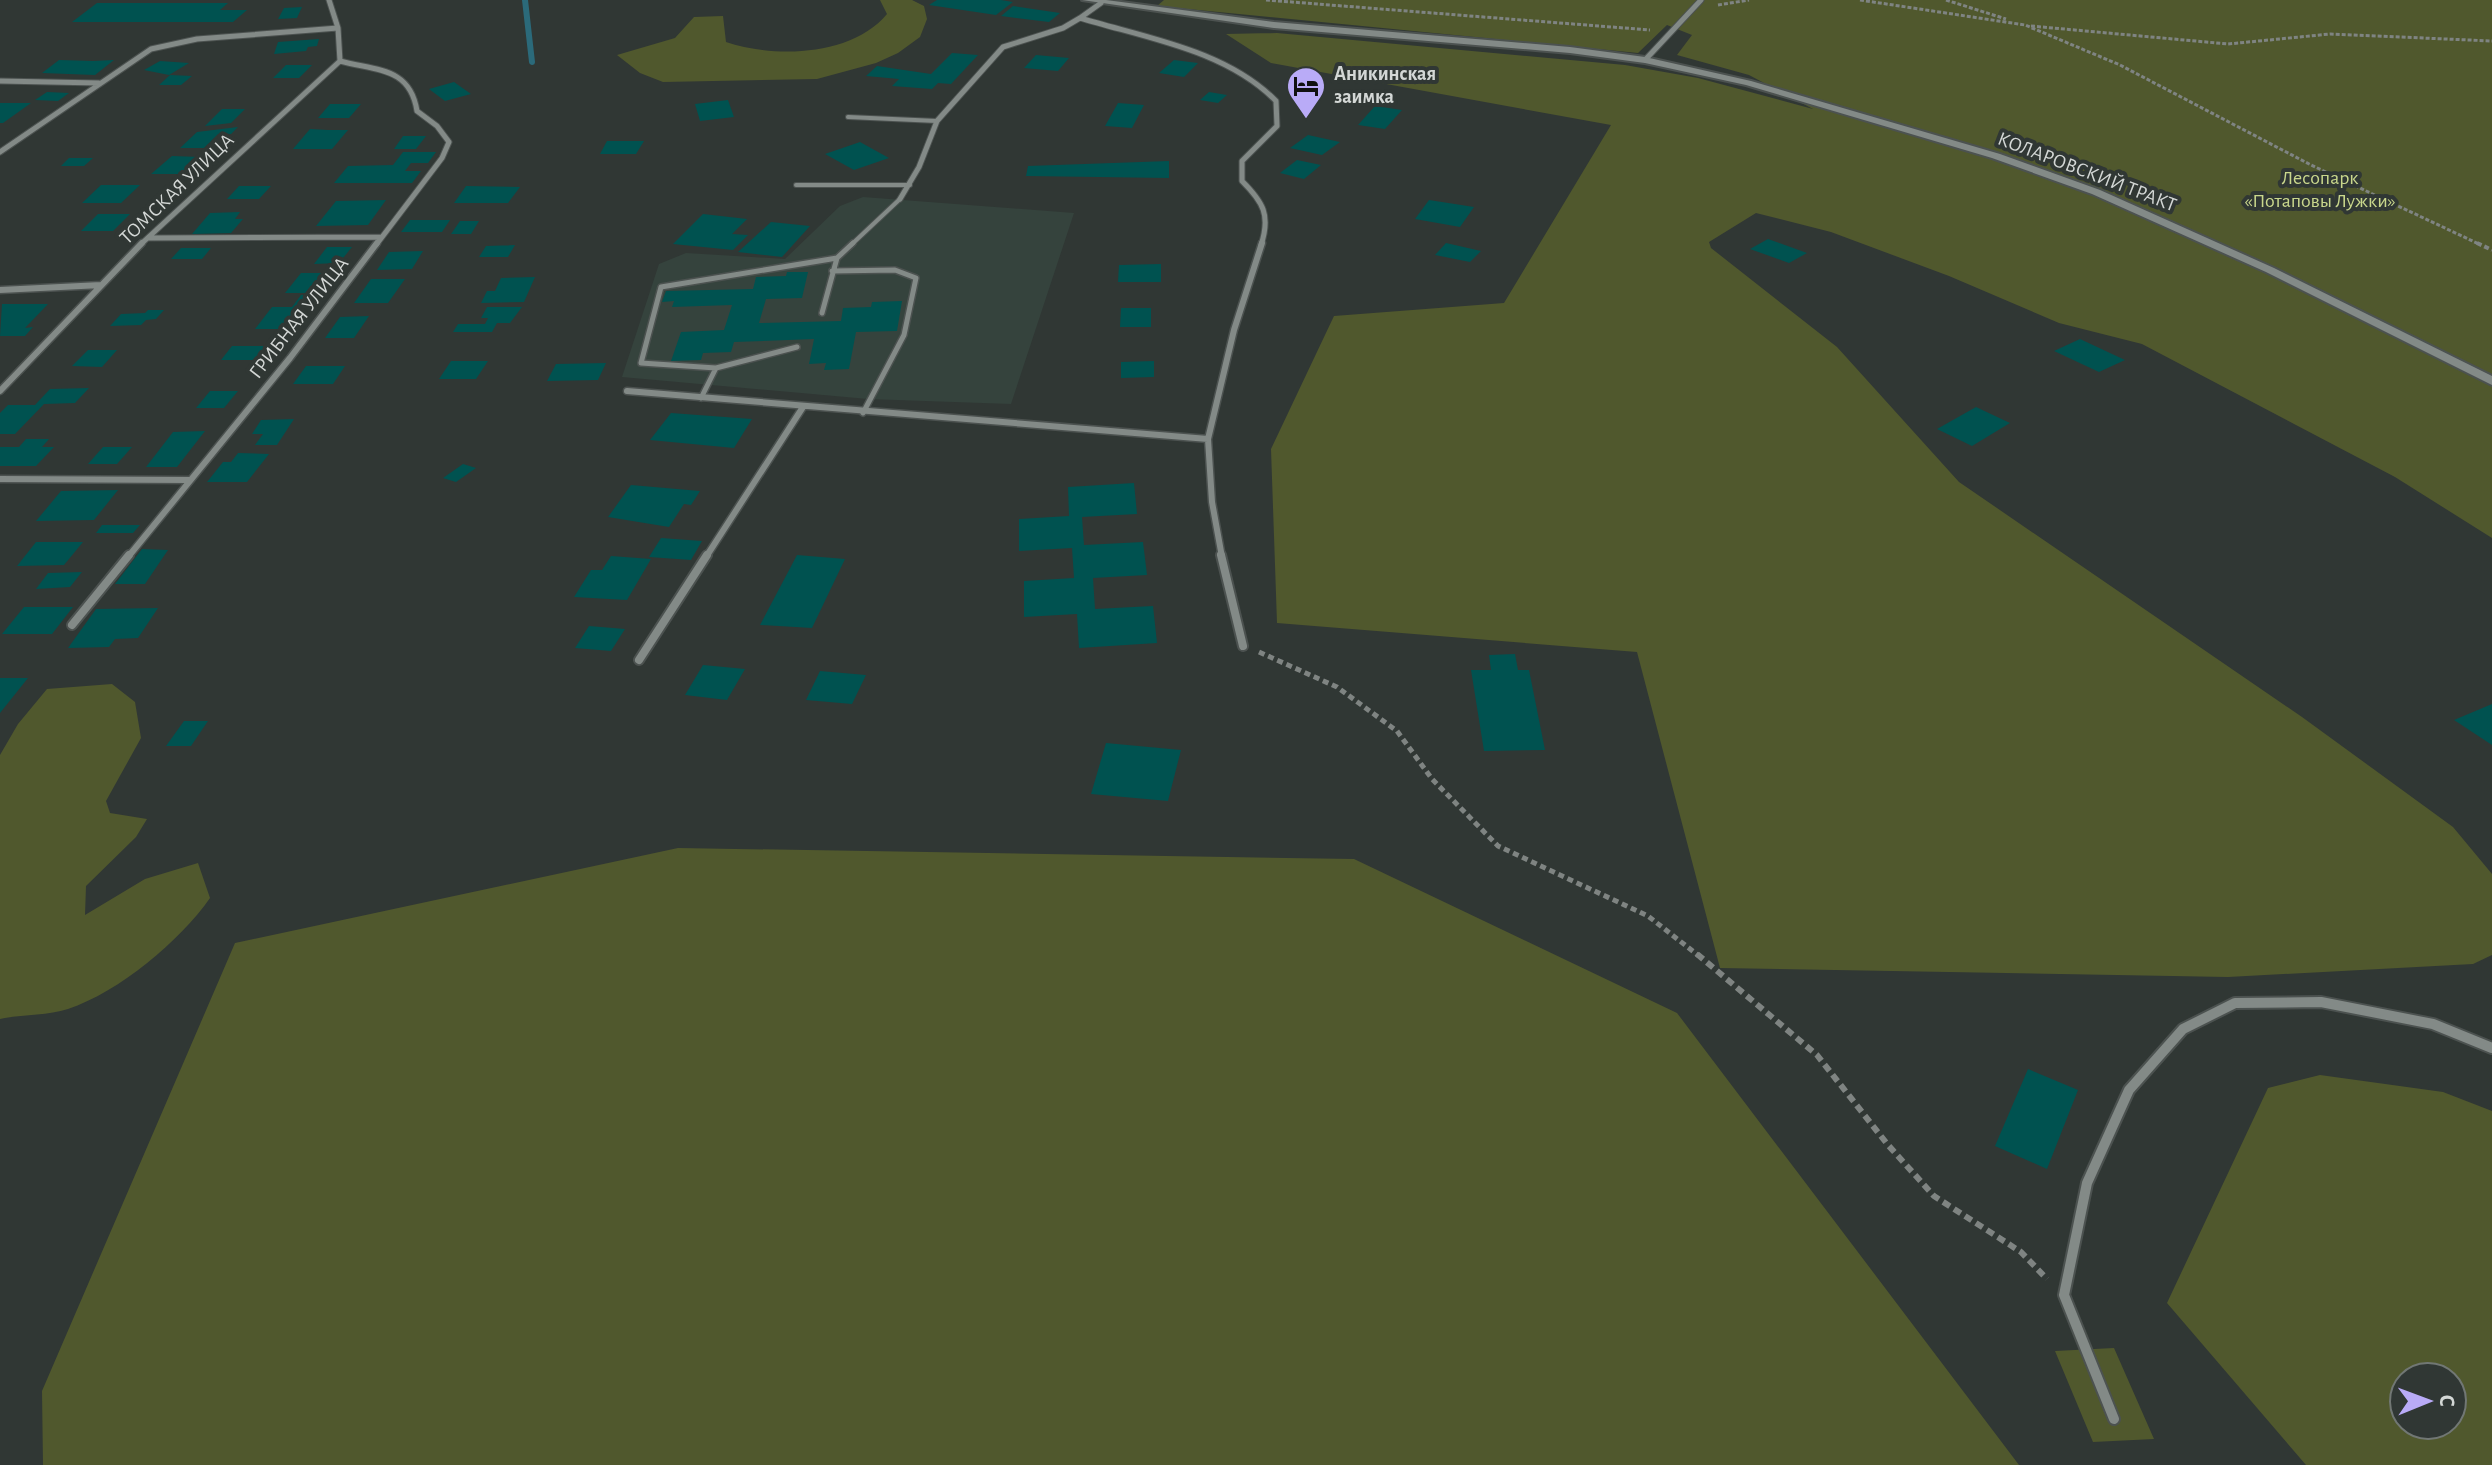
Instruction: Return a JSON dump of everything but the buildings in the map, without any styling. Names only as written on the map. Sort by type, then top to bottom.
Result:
[{"type":"street","points":[[329,0],[338,28],[340,61]]},
{"type":"street","name":"КОЛАРОВСКИЙ ТРАКТ","points":[[1086,0],[1274,25],[1645,60],[1748,83],[1906,127],[2096,192],[2232,251],[2492,381]]},
{"type":"street","points":[[1645,60],[1701,0]]},
{"type":"street","points":[[900,199],[910,185],[937,121],[1003,47],[1063,28],[1101,3]]},
{"type":"street","points":[[1080,18],[1230,66],[1257,81],[1275,98],[1280,109],[1276,128],[1242,161],[1242,181],[1264,203],[1267,227],[1234,330],[1208,439],[1217,532],[1243,646]]},
{"type":"street","points":[[0,152],[138,55],[165,44],[338,28]]},
{"type":"street","name":"ГРИБНАЯ УЛИЦА","points":[[72,625],[290,358],[442,158],[449,142],[437,126],[417,111],[414,91],[404,78],[340,61]]},
{"type":"street","name":"ТОМСКАЯ УЛИЦА","points":[[0,391],[147,238],[340,61]]},
{"type":"street","points":[[0,81],[99,83]]},
{"type":"street","points":[[147,238],[381,237]]},
{"type":"street","points":[[0,290],[101,285]]},
{"type":"street","points":[[627,391],[863,413],[1208,439]]},
{"type":"street","points":[[639,660],[803,407]]},
{"type":"street","points":[[0,479],[189,480]]},
{"type":"street","points":[[2114,1419],[2064,1295],[2087,1183],[2129,1090],[2183,1029],[2235,1003],[2321,1002],[2433,1024],[2492,1048]]},
{"type":"lane","points":[[848,117],[937,121]]},
{"type":"lane","points":[[796,185],[910,185]]},
{"type":"lane","points":[[822,313],[837,258],[900,199]]},
{"type":"lane","points":[[797,347],[716,368],[641,363],[661,287],[837,258]]},
{"type":"lane","points":[[832,271],[895,270],[916,278],[904,335],[863,413]]},
{"type":"lane","points":[[701,398],[716,368]]},
{"type":"path","points":[[1266,0],[1671,30]]},
{"type":"path","points":[[1860,0],[2025,25],[2228,44],[2330,34],[2492,41]]},
{"type":"path","points":[[1946,0],[2025,25],[2120,65],[2311,165],[2492,250]]},
{"type":"path","points":[[1243,646],[1337,687],[1397,731],[1432,779],[1498,846],[1648,916],[1711,965],[1817,1055],[1888,1145],[1934,1196],[2021,1252],[2064,1295]]},
{"type":"shaded area","points":[[863,197],[1074,213],[1011,404],[868,399],[622,377],[659,264],[686,253],[785,259],[840,206]]},
{"type":"green space","points":[[880,0],[912,0],[924,6],[927,19],[920,37],[898,53],[876,63],[817,79],[663,82],[640,73],[617,55],[675,38],[694,17],[723,16],[726,42],[745,47],[789,52],[833,46],[872,28],[887,14]]},
{"type":"green space","name":"Лесопарк «Потаповы Лужки»","points":[[1164,0],[2492,0],[2492,538],[2395,477],[2142,344],[2059,323],[1949,276],[1831,232],[1756,213],[1709,242],[1711,248],[1837,347],[1959,482],[2302,717],[2453,827],[2492,874],[2492,955],[2473,964],[2228,977],[1720,968],[1637,652],[1277,623],[1271,449],[1334,316],[1504,303],[1611,125],[1271,63],[1226,34],[1277,33],[1625,65],[1698,78],[1813,109],[1749,75],[1677,55],[1692,35],[1667,25],[1638,53],[1157,6]]},
{"type":"green space","points":[[112,684],[135,702],[141,738],[106,801],[110,813],[147,819],[136,837],[86,886],[85,915],[145,879],[198,863],[210,898],[165,948],[107,991],[68,1009],[0,1019],[0,755],[18,724],[47,689]]},
{"type":"green space","points":[[678,848],[1354,859],[1677,1013],[2019,1465],[43,1465],[42,1391],[235,943]]},
{"type":"green space","points":[[2320,1075],[2443,1092],[2492,1111],[2492,1465],[2306,1465],[2167,1303],[2268,1088]]},
{"type":"green space","points":[[2114,1348],[2154,1439],[2093,1442],[2055,1351]]},
{"type":"waterway","points":[[525,0],[532,62]]},
{"type":"place","name":"Аникинская заимка","points":[[1306,120]]}]
